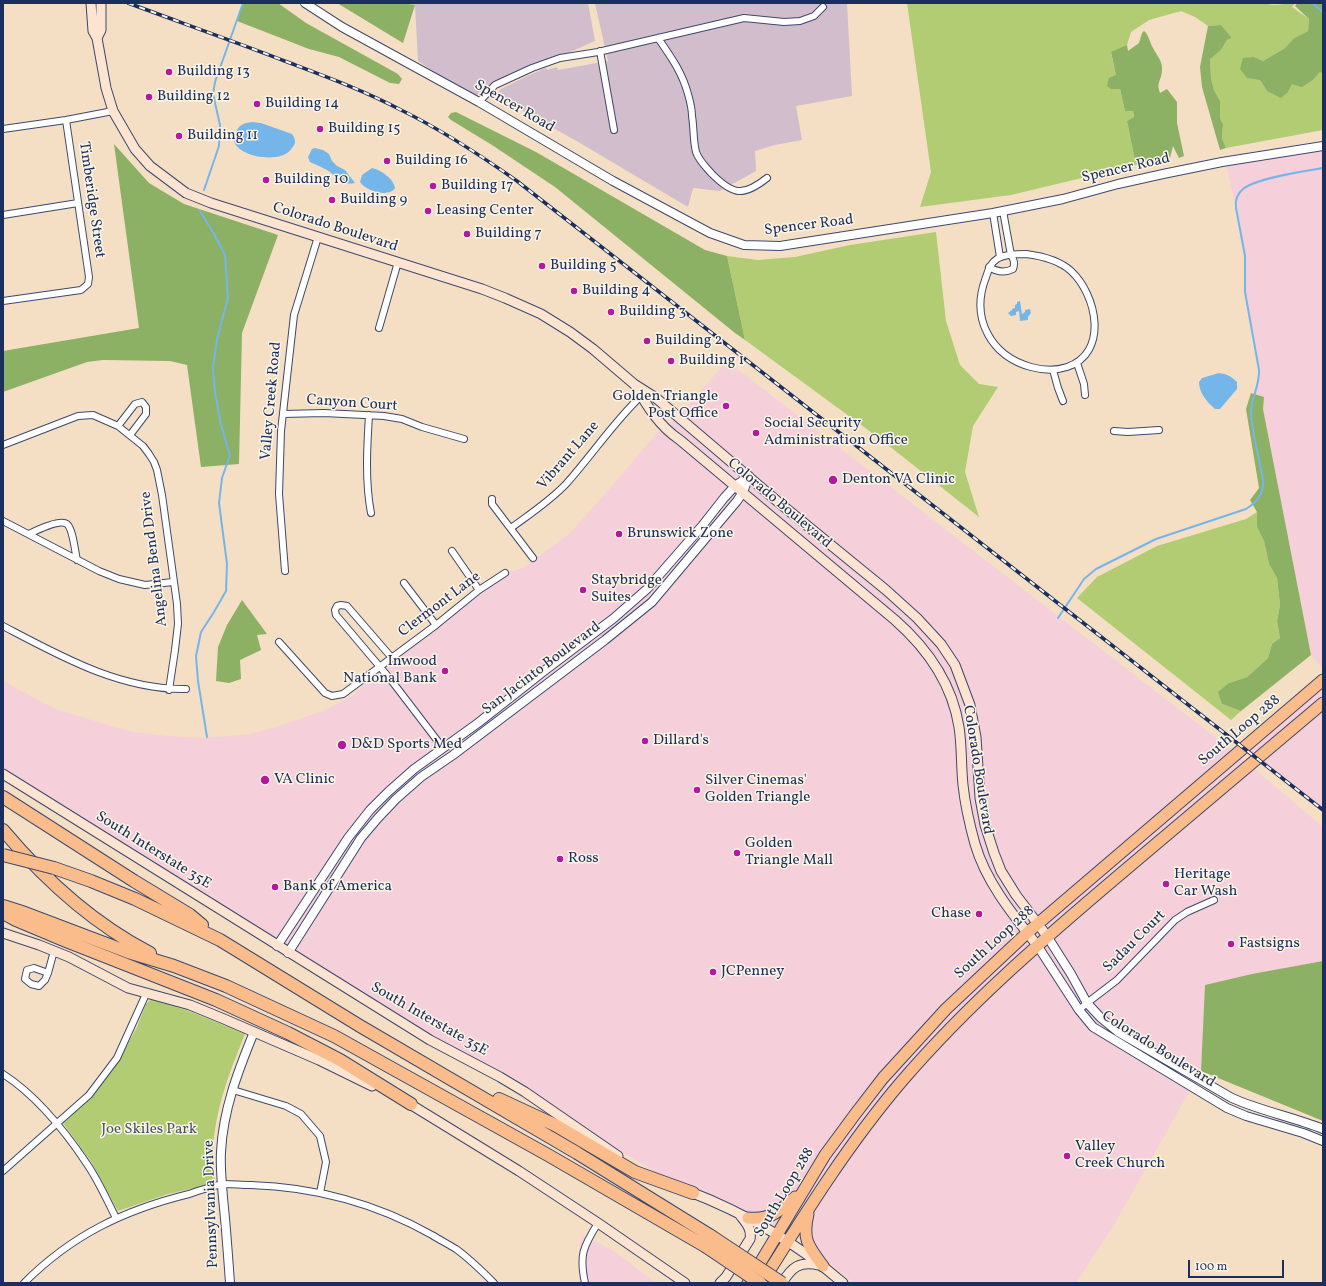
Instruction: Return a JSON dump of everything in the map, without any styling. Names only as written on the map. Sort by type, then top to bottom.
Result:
[{"type":"highway","name":"South Loop 288","points":[[748,1283],[829,1149],[887,1074],[946,1009],[1027,933],[1323,680]]},
{"type":"highway","name":"South Loop 288","points":[[761,1283],[811,1203],[868,1123],[899,1084],[961,1016],[1047,936],[1323,703]]},
{"type":"highway","points":[[3,797],[190,915],[220,940]]},
{"type":"highway","points":[[3,830],[18,848],[57,887],[97,921],[130,943],[174,966]]},
{"type":"highway","points":[[3,855],[54,868],[91,881],[135,899],[220,940],[360,1026],[431,1066],[570,1149],[708,1241],[761,1283]]},
{"type":"highway","points":[[3,906],[128,952],[174,966],[226,986],[334,1036],[782,1283]]},
{"type":"highway","points":[[3,913],[45,932],[216,1000],[288,1033],[340,1060],[411,1104]]},
{"type":"highway","points":[[431,1066],[555,1125],[635,1172],[693,1193]]},
{"type":"highway","points":[[887,1074],[899,1084]]},
{"type":"highway","points":[[748,1218],[766,1218],[774,1214],[782,1209],[805,1187]]},
{"type":"highway","points":[[811,1203],[805,1233],[811,1249],[823,1266]]},
{"type":"main road","name":"Colorado Boulevard","points":[[91,3],[93,31],[97,38],[106,88],[113,110],[135,149],[150,166],[186,193],[211,203],[482,289],[541,314],[570,332],[593,349],[634,384],[656,398],[886,590],[917,618],[936,639],[952,661],[970,705],[975,729],[979,761],[980,798],[985,825],[1001,870],[1016,895],[1047,936]]},
{"type":"main road","name":"Colorado Boulevard","points":[[97,38],[101,30],[101,3]]},
{"type":"main road","name":"Colorado Boulevard","points":[[634,384],[656,419],[670,433],[743,492],[910,633],[923,647],[936,665],[955,710],[959,731],[964,798],[975,845],[985,870],[993,884],[1037,945]]},
{"type":"main road","points":[[959,731],[975,729]]},
{"type":"main road","name":"South Interstate 35E","points":[[3,774],[288,953],[430,1040],[506,1080],[625,1161],[658,1178],[738,1213],[777,1234],[823,1266],[843,1283]]},
{"type":"main road","points":[[964,798],[968,804],[979,842],[986,850],[994,852]]},
{"type":"main road","points":[[3,932],[68,957],[123,986],[146,994],[190,1005],[319,1060],[411,1104],[519,1171],[685,1283]]},
{"type":"main road","points":[[720,1283],[726,1277],[750,1240],[751,1233],[748,1226],[738,1213]]},
{"type":"main road","points":[[782,1283],[790,1271],[802,1264],[810,1263],[823,1266]]},
{"type":"street","name":"Spencer Road","points":[[305,3],[342,27],[479,102],[613,181],[710,233],[744,245],[780,246],[993,213],[1063,199],[1118,184],[1222,162],[1323,146]]},
{"type":"street","points":[[479,102],[495,85],[526,70],[560,58],[600,51],[744,18],[784,22],[800,21],[814,16],[823,7]]},
{"type":"street","points":[[658,38],[677,66],[688,94],[696,153],[700,162],[719,180],[734,191],[743,191],[757,186],[767,178]]},
{"type":"street","points":[[600,51],[614,130]]},
{"type":"street","points":[[3,129],[66,120],[113,110]]},
{"type":"street","name":"Timberidge Street","points":[[3,301],[81,290],[88,284],[89,277],[66,120]]},
{"type":"street","points":[[3,215],[78,203]]},
{"type":"street","points":[[989,268],[996,271],[1010,271],[1015,265],[1011,255],[1003,211]]},
{"type":"street","points":[[993,213],[1000,257]]},
{"type":"street","name":"Valley Creek Road","points":[[285,571],[279,494],[279,462],[283,414],[294,315],[318,237]]},
{"type":"street","points":[[1026,254],[1053,260],[1072,271],[1084,287],[1093,308],[1095,330],[1088,350],[1077,363],[1053,370],[1034,368],[1017,363],[1001,351],[988,336],[982,322],[980,306],[981,293],[989,268],[997,258],[1011,255],[1026,254]]},
{"type":"street","points":[[379,328],[398,262]]},
{"type":"street","points":[[1077,363],[1084,384],[1085,395]]},
{"type":"street","points":[[1053,370],[1063,401]]},
{"type":"street","name":"Vibrant Lane","points":[[511,528],[546,503],[565,484],[629,407],[641,396]]},
{"type":"street","points":[[118,426],[136,404],[142,402],[146,407],[146,414],[130,435]]},
{"type":"street","name":"Canyon Court","points":[[283,414],[324,413],[384,416],[402,419],[464,440]]},
{"type":"street","name":"Angelina Bend Drive","points":[[3,445],[78,416],[93,415],[118,426],[143,446],[149,454],[157,470],[162,495],[177,604],[178,624],[169,690]]},
{"type":"street","points":[[369,415],[367,444],[367,493],[370,513]]},
{"type":"street","points":[[1114,431],[1128,432],[1159,430]]},
{"type":"street","name":"San Jacinto Boulevard","points":[[277,946],[348,838],[370,810],[388,792],[414,769],[454,741],[614,618],[647,589],[735,486],[748,476]]},
{"type":"street","name":"San Jacinto Boulevard","points":[[288,953],[354,849],[378,818],[421,777],[453,755],[652,602],[743,492],[748,476]]},
{"type":"street","points":[[492,499],[492,504],[533,558]]},
{"type":"street","points":[[3,521],[99,571],[119,579],[145,585],[173,582]]},
{"type":"street","points":[[29,534],[59,522],[67,524],[70,529],[77,560]]},
{"type":"street","points":[[684,547],[695,551]]},
{"type":"street","points":[[684,547],[689,559]]},
{"type":"street","points":[[452,551],[479,590]]},
{"type":"street","name":"Clermont Lane","points":[[279,642],[325,693],[332,696],[343,694],[436,625],[479,590],[505,573]]},
{"type":"street","points":[[404,583],[436,625]]},
{"type":"street","name":"Clermont Lane","points":[[380,666],[336,615],[335,610],[337,606],[347,606],[392,658]]},
{"type":"street","points":[[3,626],[82,666],[108,676],[132,683],[169,690],[186,690]]},
{"type":"street","points":[[562,657],[569,666]]},
{"type":"street","points":[[380,666],[443,748],[453,755]]},
{"type":"street","points":[[454,741],[460,749]]},
{"type":"street","points":[[370,810],[378,818]]},
{"type":"street","name":"Sadau Court","points":[[1079,1010],[1117,980],[1175,920],[1187,912],[1214,900]]},
{"type":"street","name":"Colorado Boulevard","points":[[1047,936],[1087,1003],[1101,1018],[1118,1032],[1232,1098],[1323,1129]]},
{"type":"street","name":"Colorado Boulevard","points":[[1037,945],[1087,1022],[1093,1027],[1221,1105],[1246,1116],[1308,1134],[1320,1139]]},
{"type":"street","points":[[48,973],[54,951]]},
{"type":"street","points":[[3,1171],[58,1124],[89,1095],[117,1058],[146,994]]},
{"type":"street","name":"Pennsylvania Drive","points":[[230,1283],[221,1152],[227,1108],[240,1066],[254,1032]]},
{"type":"street","points":[[3,1074],[16,1083],[58,1124],[88,1164],[116,1218]]},
{"type":"street","points":[[1201,1092],[1206,1083]]},
{"type":"street","points":[[232,1090],[286,1106],[301,1114],[320,1136],[326,1162],[320,1193]]},
{"type":"street","points":[[1308,1134],[1313,1125]]},
{"type":"street","points":[[1320,1139],[1323,1129]]},
{"type":"street","points":[[24,1283],[53,1257],[82,1236],[116,1218],[149,1205],[222,1184],[280,1186],[358,1202],[386,1212],[405,1220],[454,1248],[468,1258],[494,1283]]},
{"type":"street","points":[[585,1283],[582,1267],[583,1250],[586,1242],[598,1223]]},
{"type":"shaded area","points":[[401,3],[588,3],[595,41],[495,85],[479,102],[418,61],[415,5]]},
{"type":"shaded area","points":[[595,3],[847,3],[852,96],[796,106],[802,140],[775,145],[755,151],[756,171],[720,191],[693,188],[688,207],[580,143],[498,97],[497,93],[501,89],[546,68],[547,70],[557,67],[558,70],[608,61]]},
{"type":"shaded area","points":[[1323,146],[1323,668],[1311,655],[1263,409],[1264,397],[1255,394],[1259,379],[1259,370],[1245,292],[1245,256],[1226,162]]},
{"type":"shaded area","points":[[727,361],[1232,750],[1323,827],[1323,961],[1252,974],[1205,985],[1201,1071],[1114,1225],[1076,1283],[854,1283],[789,1231],[657,1173],[594,1135],[514,1078],[441,1041],[3,770],[3,681],[55,709],[128,731],[167,736],[203,738],[251,734],[323,711],[354,695],[380,666],[505,573],[523,568],[569,534],[656,434],[680,415]]},
{"type":"shaded area","points":[[1323,680],[1323,810],[1243,748]]},
{"type":"shaded area","points":[[581,1235],[614,1251],[656,1283],[580,1283]]},
{"type":"green space","points":[[243,3],[278,3],[306,23],[398,74],[402,79],[399,84],[390,83],[339,57],[309,49],[237,21]]},
{"type":"green space","points":[[337,3],[401,3],[415,5],[403,43]]},
{"type":"green space","points":[[907,3],[1265,3],[1276,5],[1295,3],[1292,7],[1309,19],[1308,31],[1294,38],[1285,48],[1263,61],[1254,57],[1260,80],[1267,91],[1288,92],[1292,84],[1313,80],[1320,72],[1323,74],[1323,130],[1226,148],[1222,138],[1223,124],[1220,118],[1220,101],[1214,90],[1211,78],[1210,58],[1221,50],[1227,40],[1232,38],[1221,25],[1208,26],[1195,17],[1181,11],[1149,20],[1131,32],[1127,45],[1111,53],[1116,75],[1111,89],[1120,89],[1125,111],[1133,111],[1134,117],[1127,121],[1136,165],[1011,195],[920,207],[931,172]]},
{"type":"green space","points":[[1297,3],[1323,3],[1323,74],[1320,72],[1313,80],[1302,87],[1292,84],[1288,92],[1281,98],[1267,91],[1260,80],[1247,78],[1240,69],[1243,58],[1254,57],[1263,61],[1285,48],[1294,38],[1308,31],[1309,19],[1295,6]]},
{"type":"green space","points":[[1221,25],[1232,38],[1227,40],[1221,50],[1210,59],[1211,78],[1214,90],[1220,101],[1220,118],[1223,124],[1222,138],[1226,148],[1220,150],[1202,87],[1200,67],[1208,26]]},
{"type":"green space","points":[[1144,31],[1162,64],[1159,84],[1160,93],[1167,89],[1177,102],[1177,123],[1184,156],[1179,158],[1173,146],[1170,158],[1136,165],[1127,121],[1134,117],[1133,111],[1125,111],[1120,89],[1111,89],[1107,86],[1109,78],[1116,75],[1111,52],[1127,45],[1128,51],[1139,43]]},
{"type":"green space","points":[[456,112],[536,152],[705,250],[727,256],[745,340],[555,187],[448,117],[451,113]]},
{"type":"green space","points":[[114,144],[149,183],[184,204],[278,235],[242,333],[239,464],[201,467],[187,365],[170,361],[103,360],[87,362],[3,392],[3,351],[139,328]]},
{"type":"green space","points":[[936,232],[946,321],[960,365],[979,384],[998,387],[973,426],[965,472],[979,517],[879,438],[745,340],[727,256],[758,260],[795,257],[850,245]]},
{"type":"green space","points":[[1251,393],[1264,397],[1263,409],[1311,655],[1241,711],[1222,704],[1218,692],[1229,683],[1247,677],[1268,658],[1272,644],[1280,638],[1277,621],[1280,605],[1277,578],[1269,564],[1264,541],[1257,527],[1257,512],[1250,500],[1259,488],[1246,409]]},
{"type":"green space","points":[[1257,512],[1257,527],[1264,541],[1269,564],[1277,578],[1280,605],[1277,621],[1280,638],[1272,644],[1268,658],[1247,677],[1229,683],[1222,704],[1241,711],[1231,720],[1077,598],[1097,577],[1157,546],[1246,519]]},
{"type":"green space","points":[[242,600],[267,634],[257,635],[261,650],[240,660],[241,679],[229,683],[216,681],[218,647],[227,625]]},
{"type":"green space","points":[[1323,961],[1323,1121],[1201,1071],[1205,985],[1252,974]]},
{"type":"green space","name":"Joe Skiles Park","points":[[151,999],[189,1011],[245,1034],[224,1090],[220,1105],[214,1135],[213,1150],[215,1180],[208,1185],[168,1194],[118,1211],[92,1163],[63,1123],[93,1096],[119,1060],[137,1027],[146,1004]]},
{"type":"water","points":[[252,122],[261,123],[292,134],[295,140],[294,145],[287,153],[279,156],[260,157],[242,151],[234,140],[236,133],[238,128],[242,125]]},
{"type":"water","points":[[315,148],[323,150],[329,154],[332,161],[337,166],[345,170],[355,183],[350,184],[342,182],[327,170],[310,162],[308,157],[312,149]]},
{"type":"water","points":[[372,168],[386,175],[392,181],[395,188],[392,191],[388,193],[378,192],[367,188],[360,182],[362,175]]},
{"type":"water","points":[[1020,301],[1022,314],[1025,310],[1030,309],[1031,313],[1028,320],[1020,321],[1019,311],[1016,312],[1016,315],[1011,316],[1008,313],[1015,308],[1017,302]]},
{"type":"water","points":[[1219,373],[1229,376],[1235,380],[1237,382],[1237,389],[1220,409],[1215,409],[1204,397],[1200,390],[1199,382],[1202,378]]},
{"type":"waterway","points":[[204,190],[219,146],[220,125],[213,94],[215,82],[243,3]]},
{"type":"waterway","points":[[1312,3],[1323,12]]},
{"type":"waterway","points":[[1058,618],[1084,579],[1096,569],[1156,539],[1246,509],[1253,504],[1261,494],[1263,481],[1251,413],[1259,370],[1245,292],[1245,256],[1236,208],[1236,200],[1239,193],[1249,185],[1269,178],[1323,168]]},
{"type":"waterway","points":[[200,211],[225,255],[228,298],[217,339],[213,369],[215,392],[221,425],[230,455],[222,478],[219,503],[227,564],[226,591],[201,632],[196,656],[198,681],[207,737]]},
{"type":"railway","points":[[128,3],[360,90],[431,126],[489,162],[517,181],[1323,810]]},
{"type":"place","name":"Building 13","points":[[169,72]]},
{"type":"place","name":"Building 12","points":[[149,97]]},
{"type":"place","name":"Building 14","points":[[257,104]]},
{"type":"place","name":"Building 15","points":[[320,129]]},
{"type":"place","name":"Building 11","points":[[179,136]]},
{"type":"place","name":"Building 16","points":[[387,161]]},
{"type":"place","name":"Building 10","points":[[266,180]]},
{"type":"place","name":"Building 17","points":[[433,186]]},
{"type":"place","name":"Building 9","points":[[332,200]]},
{"type":"place","name":"Leasing Center","points":[[428,211]]},
{"type":"place","name":"Building 7","points":[[467,234]]},
{"type":"place","name":"Building 5","points":[[542,266]]},
{"type":"place","name":"Building 4","points":[[574,291]]},
{"type":"place","name":"Building 3","points":[[611,312]]},
{"type":"place","name":"Building 2","points":[[647,341]]},
{"type":"place","name":"Building 1","points":[[671,361]]},
{"type":"place","name":"Golden Triangle Post Office","points":[[726,406]]},
{"type":"place","name":"Social Security Administration Office","points":[[756,433]]},
{"type":"place","name":"Denton VA Clinic","points":[[833,480]]},
{"type":"place","name":"Brunswick Zone","points":[[619,534]]},
{"type":"place","name":"Staybridge Suites","points":[[583,590]]},
{"type":"place","name":"Inwood National Bank","points":[[445,671]]},
{"type":"place","name":"Dillard's","points":[[645,741]]},
{"type":"place","name":"D&D Sports Med","points":[[342,745]]},
{"type":"place","name":"VA Clinic","points":[[265,780]]},
{"type":"place","name":"Silver Cinemas' Golden Triangle","points":[[697,790]]},
{"type":"place","name":"Golden Triangle Mall","points":[[737,853]]},
{"type":"place","name":"Ross","points":[[560,859]]},
{"type":"place","name":"Heritage Car Wash","points":[[1166,884]]},
{"type":"place","name":"Bank of America","points":[[275,887]]},
{"type":"place","name":"Chase","points":[[979,914]]},
{"type":"place","name":"Fastsigns","points":[[1231,944]]},
{"type":"place","name":"JCPenney","points":[[713,972]]},
{"type":"place","name":"Valley Creek Church","points":[[1067,1156]]}]
